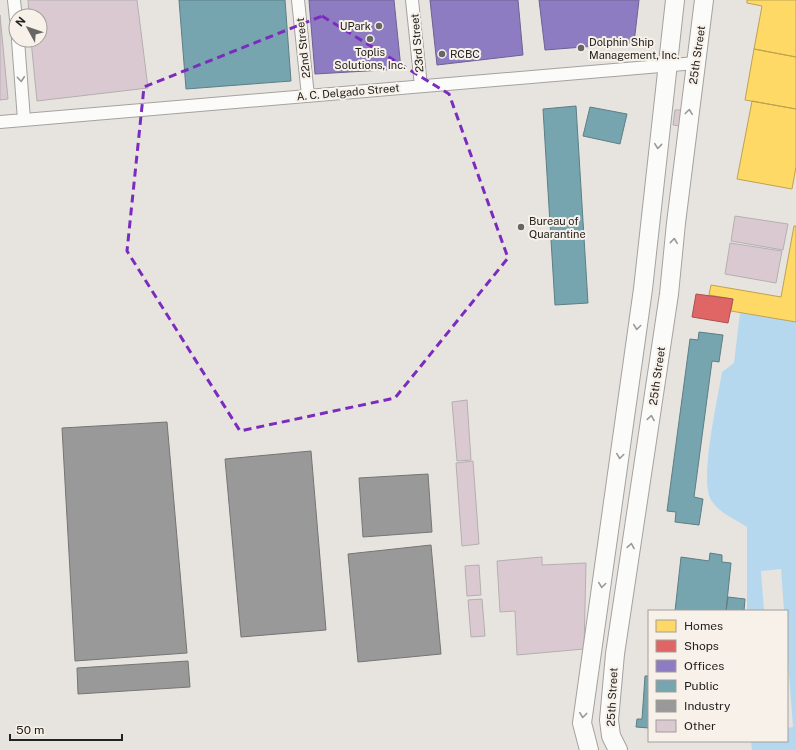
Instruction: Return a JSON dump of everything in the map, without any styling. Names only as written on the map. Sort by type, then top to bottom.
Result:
[{"type":"street","name":"22nd Street","points":[[298,0],[308,96]]},
{"type":"street","name":"23rd Street","points":[[412,0],[421,86]]},
{"type":"street","points":[[589,750],[582,723],[646,261],[675,0]]},
{"type":"street","name":"25th Street","points":[[618,750],[611,736],[609,720],[615,654],[659,360],[704,0]]},
{"type":"street","points":[[19,48],[24,120]]},
{"type":"street","name":"A. C. Delgado Street","points":[[0,122],[696,63]]},
{"type":"street","points":[[646,261],[671,263]]},
{"type":"highlighted area","points":[[322,16],[449,94],[508,258],[395,398],[240,431],[127,251],[144,87]]},
{"type":"water","points":[[740,313],[796,322],[796,750],[752,750],[751,742],[788,742],[788,610],[747,610],[747,527],[718,509],[711,500],[708,490],[707,475],[710,438],[722,372],[734,363]]},
{"type":"pier","points":[[781,569],[784,610],[764,610],[761,571]]},
{"type":"pier","points":[[788,662],[793,727],[788,728]]},
{"type":"building: Homes","points":[[747,0],[796,0],[796,57],[754,49],[762,6],[747,3]]},
{"type":"building: Homes","points":[[754,49],[796,57],[796,109],[745,100]]},
{"type":"building: Homes","points":[[752,101],[796,109],[796,167],[792,189],[737,179]]},
{"type":"building: Homes","points":[[794,226],[796,226],[796,322],[731,311],[733,299],[709,295],[711,285],[781,297]]},
{"type":"building: Shops","points":[[696,294],[733,299],[728,323],[692,317]]},
{"type":"building: Offices","points":[[309,0],[394,0],[401,69],[315,74]]},
{"type":"building: Offices","points":[[430,0],[518,0],[523,55],[437,65]]},
{"type":"building: Offices","points":[[539,0],[639,0],[634,43],[545,50]]},
{"type":"building: Public","points":[[179,0],[285,0],[291,81],[186,89]]},
{"type":"building: Public","points":[[576,106],[588,303],[555,305],[543,109]]},
{"type":"building: Public","points":[[590,107],[627,114],[620,144],[583,136]]},
{"type":"building: Public","points":[[699,332],[723,335],[719,362],[712,361],[694,497],[703,499],[699,525],[675,522],[676,512],[667,511],[690,339],[698,340]]},
{"type":"building: Public","points":[[710,553],[722,555],[722,562],[731,563],[726,610],[675,610],[681,557],[709,561]]},
{"type":"building: Public","points":[[728,597],[745,599],[744,610],[726,610]]},
{"type":"building: Public","points":[[645,676],[648,676],[648,728],[636,727],[637,719],[642,719]]},
{"type":"building: Industry","points":[[167,422],[187,653],[75,661],[62,428]]},
{"type":"building: Industry","points":[[311,451],[326,630],[241,637],[225,459]]},
{"type":"building: Industry","points":[[428,474],[432,532],[363,537],[359,478]]},
{"type":"building: Industry","points":[[431,545],[441,654],[358,662],[348,554]]},
{"type":"building: Industry","points":[[188,661],[190,687],[78,694],[77,668]]},
{"type":"building: Other","points":[[28,0],[137,0],[148,88],[37,101],[32,48],[48,48],[48,8],[28,8]]},
{"type":"building: Other","points":[[0,15],[8,99],[0,100]]},
{"type":"building: Other","points":[[675,110],[681,110],[680,126],[673,125]]},
{"type":"building: Other","points":[[735,216],[788,224],[783,250],[731,241]]},
{"type":"building: Other","points":[[730,243],[782,251],[776,283],[725,274]]},
{"type":"building: Other","points":[[467,400],[471,460],[457,461],[452,402]]},
{"type":"building: Other","points":[[473,461],[479,544],[462,546],[456,463]]},
{"type":"building: Other","points":[[542,557],[542,565],[586,563],[584,649],[517,655],[515,611],[500,612],[497,561]]},
{"type":"building: Other","points":[[479,565],[481,595],[467,596],[465,566]]},
{"type":"building: Other","points":[[482,599],[485,636],[471,637],[468,600]]},
{"type":"place","name":"UPark","points":[[379,26]]},
{"type":"place","name":"Toplis Solutions, Inc.","points":[[370,39]]},
{"type":"place","name":"Dolphin Ship Management, Inc.","points":[[581,48]]},
{"type":"place","name":"RCBC","points":[[442,54]]},
{"type":"place","name":"Bureau of Quarantine","points":[[521,227]]}]
